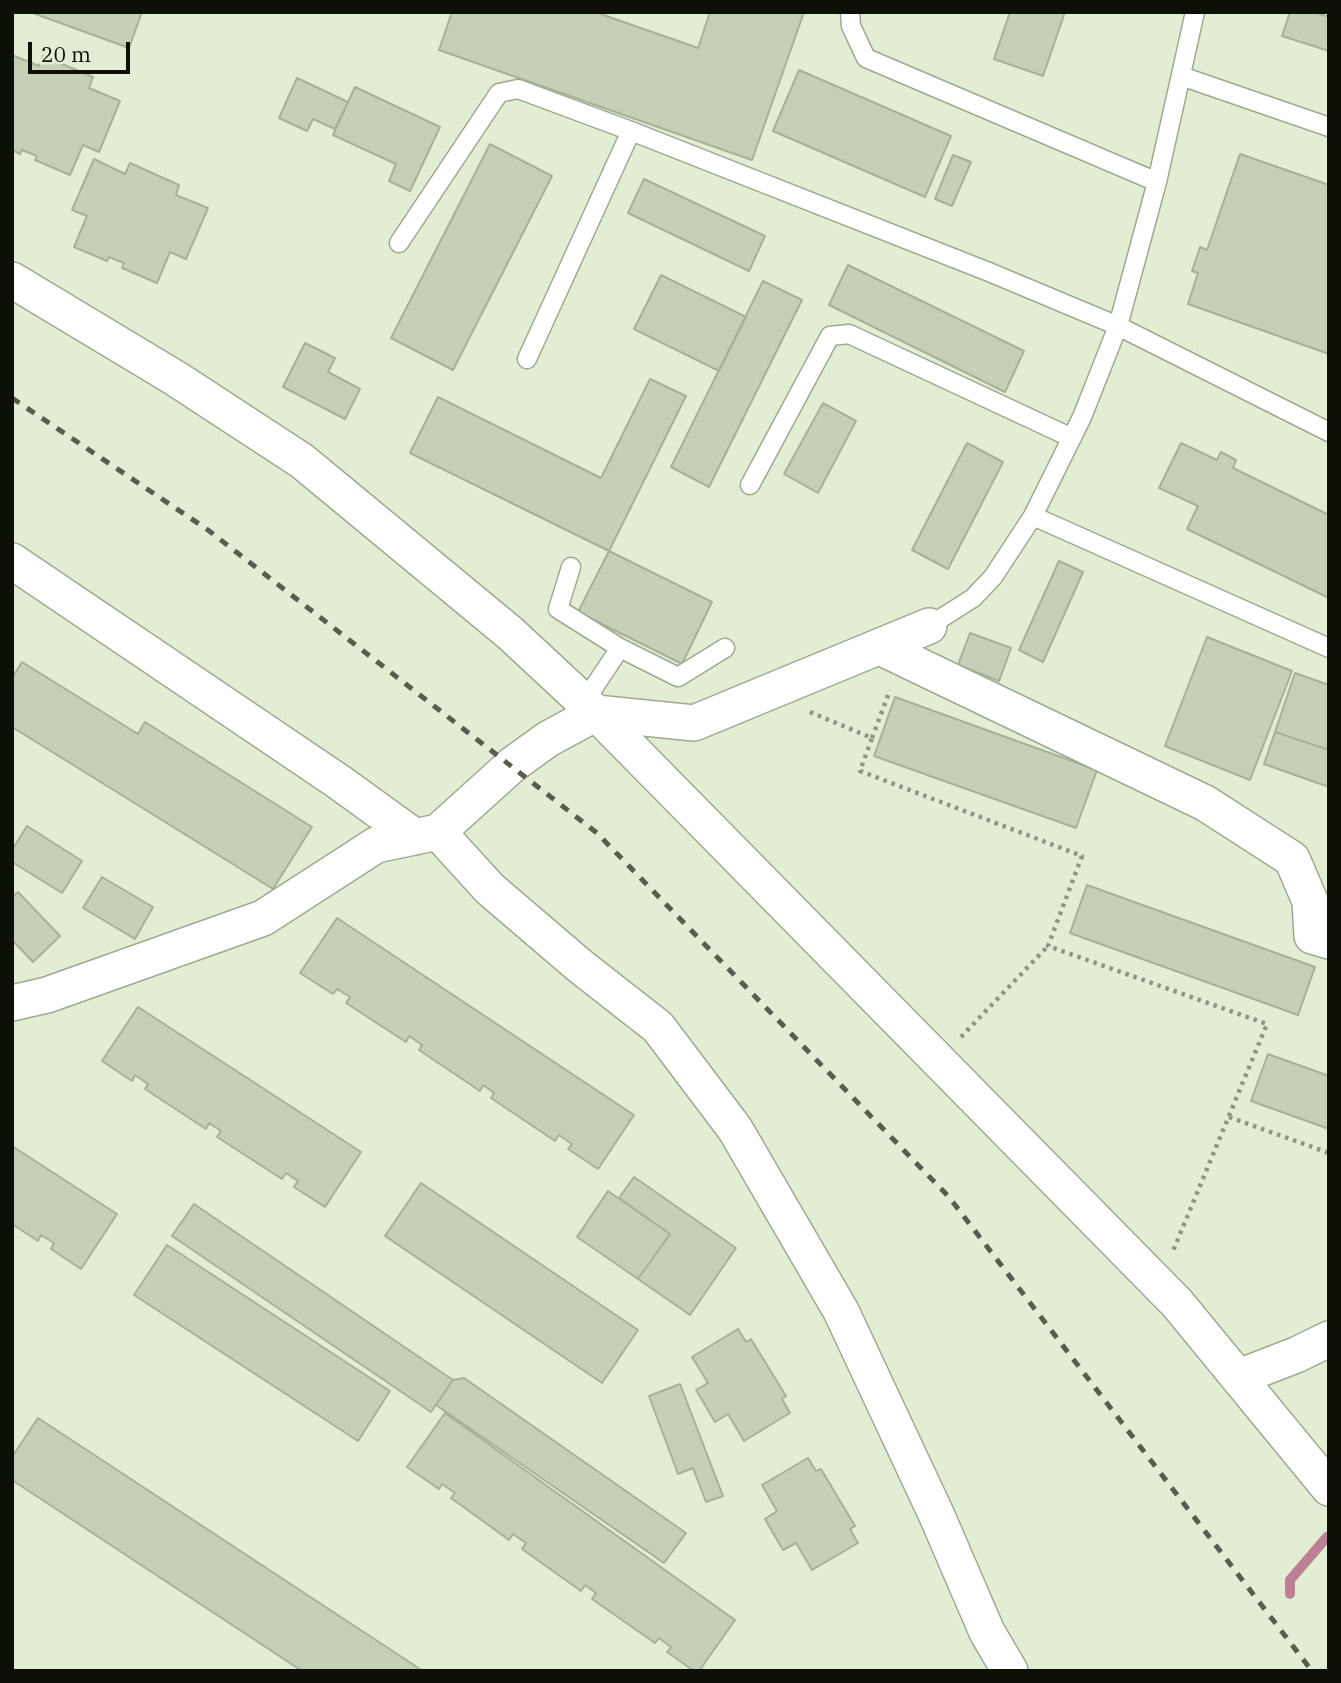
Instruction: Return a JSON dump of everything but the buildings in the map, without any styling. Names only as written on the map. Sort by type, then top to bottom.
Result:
[{"type":"street","points":[[12,280],[175,378],[302,461],[510,633],[590,708],[1159,1284],[1329,1488]]},
{"type":"street","points":[[12,561],[386,814],[426,835],[658,1027],[735,1129],[841,1311],[937,1516],[987,1632],[1010,1671]]},
{"type":"street","points":[[12,1003],[47,995],[263,918],[376,845],[426,835],[512,765],[590,708],[694,723],[767,694],[892,653],[929,626]]},
{"type":"street","points":[[892,653],[1205,803],[1292,859],[1310,901],[1312,936],[1329,941]]},
{"type":"street","points":[[1239,1377],[1329,1339]]},
{"type":"lane","points":[[850,12],[851,26],[866,58],[1157,182]]},
{"type":"lane","points":[[929,626],[973,598],[986,584],[1033,516],[1072,438],[1118,326],[1157,182],[1195,12]]},
{"type":"lane","points":[[1181,76],[1329,127]]},
{"type":"lane","points":[[399,243],[499,93],[518,89],[989,272],[1118,326],[1329,432]]},
{"type":"lane","points":[[527,359],[631,131]]},
{"type":"lane","points":[[750,485],[830,337],[849,334],[1072,438]]},
{"type":"lane","points":[[1033,516],[1329,648]]},
{"type":"lane","points":[[571,567],[558,609],[620,648],[678,677],[725,648]]},
{"type":"lane","points":[[590,708],[620,648]]},
{"type":"path","points":[[892,653],[872,738],[860,772],[1082,856],[1048,946],[939,1061]]},
{"type":"path","points":[[767,694],[872,738]]},
{"type":"path","points":[[1048,946],[1267,1024],[1159,1284]]},
{"type":"path","points":[[1229,1117],[1329,1153]]},
{"type":"waterway","points":[[1290,1594],[1290,1580],[1327,1537]]},
{"type":"railway","points":[[12,398],[208,530],[597,833],[949,1197],[1312,1671]]}]
